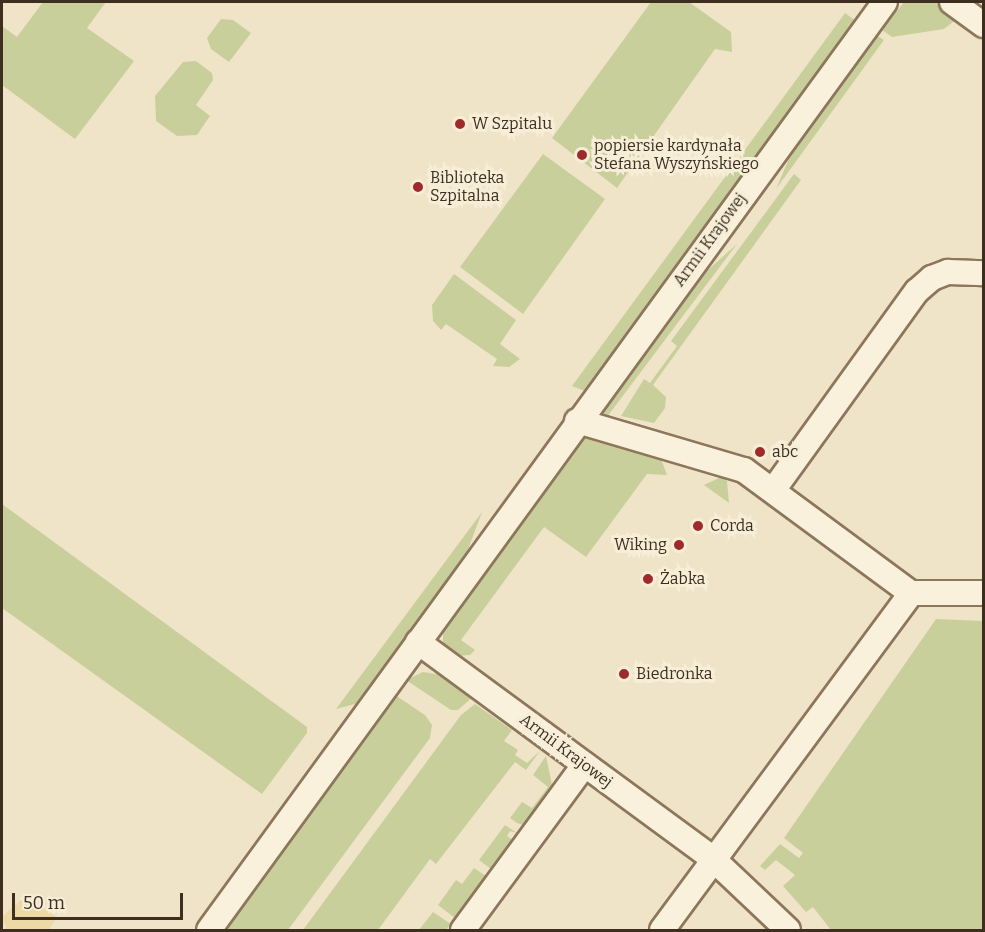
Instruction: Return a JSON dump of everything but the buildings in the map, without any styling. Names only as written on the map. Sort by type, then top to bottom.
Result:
[{"type":"street","name":"Armii Krajowej","points":[[208,930],[577,421],[885,2]]},
{"type":"street","points":[[952,2],[984,25]]},
{"type":"street","points":[[774,489],[917,291],[932,278],[948,272],[984,273]]},
{"type":"street","points":[[577,421],[733,465],[774,489],[911,593],[984,593]]},
{"type":"street","points":[[662,930],[911,593]]},
{"type":"street","name":"Armii Krajowej","points":[[418,642],[713,859],[788,930]]},
{"type":"street","points":[[463,930],[584,765]]},
{"type":"green space","points":[[43,2],[106,2],[87,28],[134,61],[75,139],[2,85],[2,26],[17,37]]},
{"type":"green space","points":[[651,2],[689,2],[731,32],[732,52],[715,49],[617,188],[552,138]]},
{"type":"green space","points":[[904,2],[935,2],[958,18],[944,29],[892,37],[882,30]]},
{"type":"green space","points":[[845,13],[856,21],[585,391],[572,386]]},
{"type":"green space","points":[[221,19],[233,20],[251,33],[229,62],[211,49],[207,38]]},
{"type":"green space","points":[[878,36],[884,40],[776,189],[794,147]]},
{"type":"green space","points":[[196,61],[212,73],[213,80],[196,105],[210,116],[197,135],[177,136],[156,121],[155,96],[183,62]]},
{"type":"green space","points":[[543,154],[605,199],[523,314],[460,267]]},
{"type":"green space","points":[[794,174],[801,180],[653,385],[666,397],[665,408],[654,423],[621,416],[644,379],[650,383],[677,346],[671,341]]},
{"type":"green space","points":[[737,244],[607,417],[604,415],[603,408],[700,277]]},
{"type":"green space","points":[[454,274],[516,320],[500,344],[520,359],[509,367],[493,366],[497,359],[446,324],[441,330],[433,321],[432,305]]},
{"type":"green space","points":[[585,436],[660,456],[667,475],[647,474],[586,557],[544,527],[461,640],[475,650],[470,655],[457,656],[443,646],[443,628]]},
{"type":"green space","points":[[721,477],[727,481],[729,503],[704,485]]},
{"type":"green space","points":[[2,504],[307,727],[307,733],[262,794],[2,608]]},
{"type":"green space","points":[[482,512],[466,555],[359,703],[336,709]]},
{"type":"green space","points":[[936,619],[983,621],[983,930],[831,930],[813,907],[806,912],[783,886],[795,875],[776,860],[765,870],[760,866],[780,844],[799,858],[803,853],[784,838]]},
{"type":"green space","points":[[423,672],[448,676],[475,695],[458,710],[451,710],[406,680]]},
{"type":"green space","points":[[395,695],[425,715],[432,725],[430,738],[288,930],[223,930]]},
{"type":"green space","points":[[475,704],[512,730],[504,741],[518,750],[515,755],[527,763],[540,751],[526,770],[515,762],[436,864],[430,859],[378,930],[303,930],[461,715]]},
{"type":"green space","points":[[546,756],[552,785],[523,825],[517,823],[510,818],[522,802],[532,808],[548,787],[533,775]]},
{"type":"green space","points":[[505,825],[517,833],[510,831],[507,836],[513,840],[491,869],[479,860]]},
{"type":"green space","points":[[474,868],[486,876],[455,918],[438,905],[456,880],[462,884]]},
{"type":"green space","points":[[433,912],[451,924],[446,930],[419,930]]},
{"type":"sand","points":[[24,897],[57,917],[49,930],[7,930],[2,917]]},
{"type":"place","name":"W Szpitalu","points":[[460,124]]},
{"type":"place","name":"popiersie kardynała Stefana Wyszyńskiego","points":[[582,155]]},
{"type":"place","name":"Biblioteka Szpitalna","points":[[418,187]]},
{"type":"place","name":"abc","points":[[760,452]]},
{"type":"place","name":"Corda","points":[[698,526]]},
{"type":"place","name":"Wiking","points":[[679,545]]},
{"type":"place","name":"Żabka","points":[[648,579]]},
{"type":"place","name":"Biedronka","points":[[624,674]]}]
